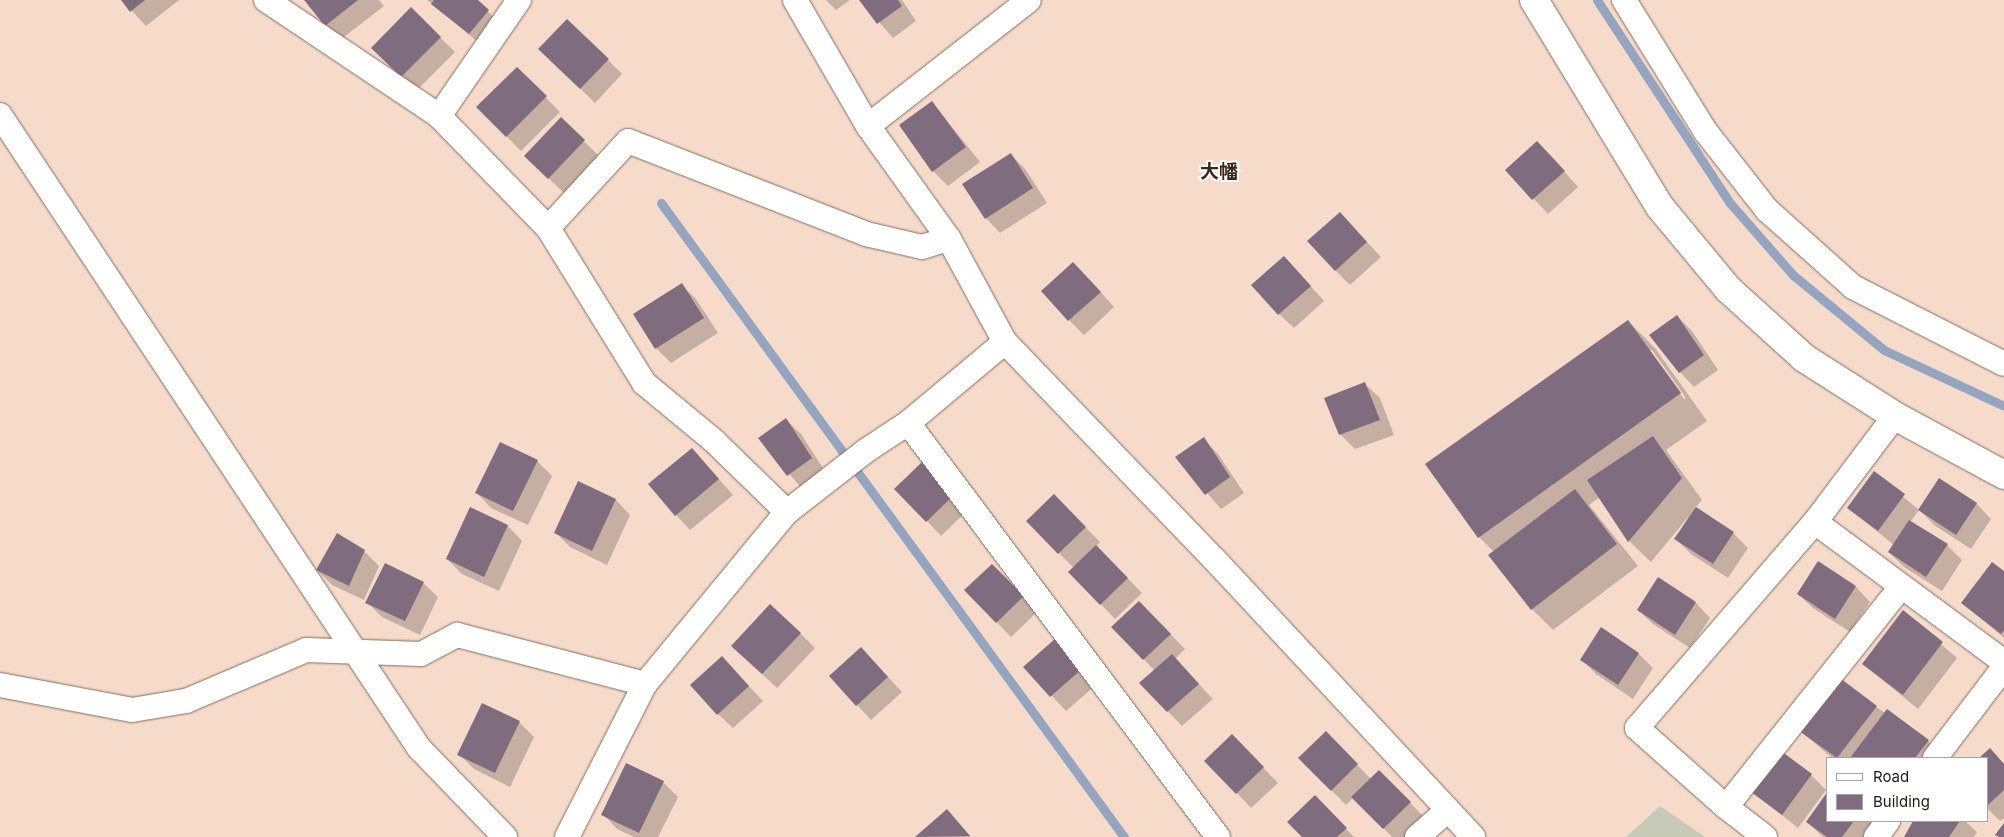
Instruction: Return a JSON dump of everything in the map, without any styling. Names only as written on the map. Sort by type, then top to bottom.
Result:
[{"type":"street","points":[[266,0],[439,116],[548,228],[644,383],[714,441],[787,512]]},
{"type":"street","points":[[439,116],[519,0]]},
{"type":"street","points":[[795,0],[868,126],[949,239],[1005,342],[1214,559],[1473,837]]},
{"type":"street","points":[[868,126],[1029,0]]},
{"type":"street","points":[[1534,0],[1660,207],[1728,289],[1804,358],[1895,416],[2004,475]]},
{"type":"street","points":[[1624,0],[1706,132],[1767,210],[1853,287],[2004,364]]},
{"type":"street","points":[[0,114],[353,652],[419,748],[505,837]]},
{"type":"street","points":[[548,228],[628,141],[866,234],[922,247],[949,239]]},
{"type":"street","points":[[567,837],[645,684],[787,512],[867,450],[908,423],[1005,342]]},
{"type":"street","points":[[1765,837],[1726,807],[1637,728],[1816,522],[1895,416]]},
{"type":"street","points":[[908,423],[1218,837]]},
{"type":"street","points":[[1816,522],[1900,587],[2004,662]]},
{"type":"street","points":[[1726,807],[1900,587]]},
{"type":"street","points":[[0,685],[132,710],[186,701],[306,650],[421,654],[457,635],[645,684]]},
{"type":"street","points":[[1936,757],[2004,667]]},
{"type":"street","points":[[1417,837],[1448,810]]},
{"type":"street","points":[[1876,837],[1887,822]]},
{"type":"green space","points":[[1660,806],[1705,837],[1626,837]]},
{"type":"building","points":[[121,0],[145,0],[130,12]]},
{"type":"building","points":[[304,0],[358,0],[325,26]]},
{"type":"building","points":[[434,0],[478,0],[489,10],[469,34],[431,4]]},
{"type":"building","points":[[859,0],[898,0],[902,6],[877,24]]},
{"type":"building","points":[[411,7],[441,37],[401,77],[371,48]]},
{"type":"building","points":[[567,19],[609,59],[580,89],[538,49]]},
{"type":"building","points":[[517,67],[547,96],[506,137],[476,107]]},
{"type":"building","points":[[932,101],[966,147],[932,172],[899,125]]},
{"type":"building","points":[[561,117],[585,140],[548,179],[524,156]]},
{"type":"building","points":[[1537,141],[1565,171],[1532,200],[1505,170]]},
{"type":"building","points":[[1011,153],[1033,188],[985,219],[962,184]]},
{"type":"building","points":[[1340,212],[1367,242],[1335,271],[1307,241]]},
{"type":"building","points":[[1284,256],[1311,286],[1278,315],[1251,285]]},
{"type":"building","points":[[1073,262],[1101,292],[1068,321],[1041,291]]},
{"type":"building","points":[[682,283],[704,318],[655,349],[633,314]]},
{"type":"building","points":[[1677,315],[1704,355],[1679,373],[1649,335]]},
{"type":"building","points":[[1628,320],[1681,393],[1478,538],[1425,464]]},
{"type":"building","points":[[1365,382],[1380,420],[1339,435],[1324,398]]},
{"type":"building","points":[[786,418],[812,458],[787,476],[758,438]]},
{"type":"building","points":[[1653,436],[1682,478],[1628,542],[1587,480]]},
{"type":"building","points":[[1204,437],[1230,477],[1205,495],[1175,457]]},
{"type":"building","points":[[500,442],[538,460],[513,511],[475,493]]},
{"type":"building","points":[[692,448],[719,479],[675,516],[648,484]]},
{"type":"building","points":[[922,462],[954,495],[926,522],[894,489]]},
{"type":"building","points":[[1874,471],[1905,494],[1878,531],[1847,508]]},
{"type":"building","points":[[1939,478],[1977,503],[1956,535],[1918,510]]},
{"type":"building","points":[[578,481],[616,499],[592,551],[554,533]]},
{"type":"building","points":[[1575,489],[1617,544],[1531,610],[1488,555]]},
{"type":"building","points":[[1054,494],[1086,527],[1058,554],[1026,521]]},
{"type":"building","points":[[470,507],[508,525],[484,577],[446,559]]},
{"type":"building","points":[[1696,507],[1734,532],[1713,564],[1674,539]]},
{"type":"building","points":[[1909,520],[1948,544],[1926,577],[1888,552]]},
{"type":"building","points":[[337,533],[365,550],[349,586],[316,570]]},
{"type":"building","points":[[1096,545],[1128,578],[1100,605],[1068,572]]},
{"type":"building","points":[[1818,561],[1856,586],[1835,619],[1797,594]]},
{"type":"building","points":[[1992,562],[2004,571],[2004,630],[2001,634],[1961,603]]},
{"type":"building","points":[[385,563],[424,582],[405,621],[365,603]]},
{"type":"building","points":[[992,564],[1024,596],[996,623],[964,590]]},
{"type":"building","points":[[1658,577],[1696,602],[1675,635],[1637,610]]},
{"type":"building","points":[[1139,601],[1171,634],[1143,660],[1111,627]]},
{"type":"building","points":[[770,604],[801,633],[762,674],[731,646]]},
{"type":"building","points":[[1903,610],[1943,642],[1903,695],[1862,664]]},
{"type":"building","points":[[1601,627],[1639,653],[1618,685],[1580,660]]},
{"type":"building","points":[[1056,638],[1083,668],[1050,697],[1023,667]]},
{"type":"building","points":[[861,647],[888,677],[856,706],[829,676]]},
{"type":"building","points":[[1172,654],[1199,684],[1167,712],[1139,683]]},
{"type":"building","points":[[722,656],[749,686],[717,715],[690,685]]},
{"type":"building","points":[[1836,675],[1877,706],[1838,757],[1795,728]]},
{"type":"building","points":[[482,703],[520,721],[495,773],[457,755]]},
{"type":"building","points":[[1887,709],[1929,740],[1916,757],[1851,757]]},
{"type":"building","points":[[1326,731],[1358,764],[1331,791],[1298,758]]},
{"type":"building","points":[[1232,734],[1264,767],[1236,794],[1204,761]]},
{"type":"building","points":[[1990,748],[2004,764],[2004,790],[1989,804],[1989,757],[1980,757]]},
{"type":"building","points":[[1781,751],[1812,774],[1782,815],[1751,792]]},
{"type":"building","points":[[626,763],[664,781],[639,833],[601,815]]},
{"type":"building","points":[[1379,770],[1411,802],[1383,829],[1351,797]]},
{"type":"building","points":[[1826,794],[1826,822],[1853,822],[1842,837],[1827,837],[1806,822]]},
{"type":"building","points":[[1315,795],[1347,828],[1337,837],[1302,837],[1287,822]]},
{"type":"building","points":[[947,809],[970,836],[915,837]]},
{"type":"building","points":[[1912,822],[1959,822],[1949,837],[1904,837]]},
{"type":"building","points":[[2004,823],[2004,837],[1995,835]]},
{"type":"waterway","points":[[1597,0],[1730,203],[1793,275],[1884,350],[2004,406]]},
{"type":"waterway","points":[[661,203],[1124,837]]},
{"type":"district","name":"大幡","points":[[1219,172]]}]
